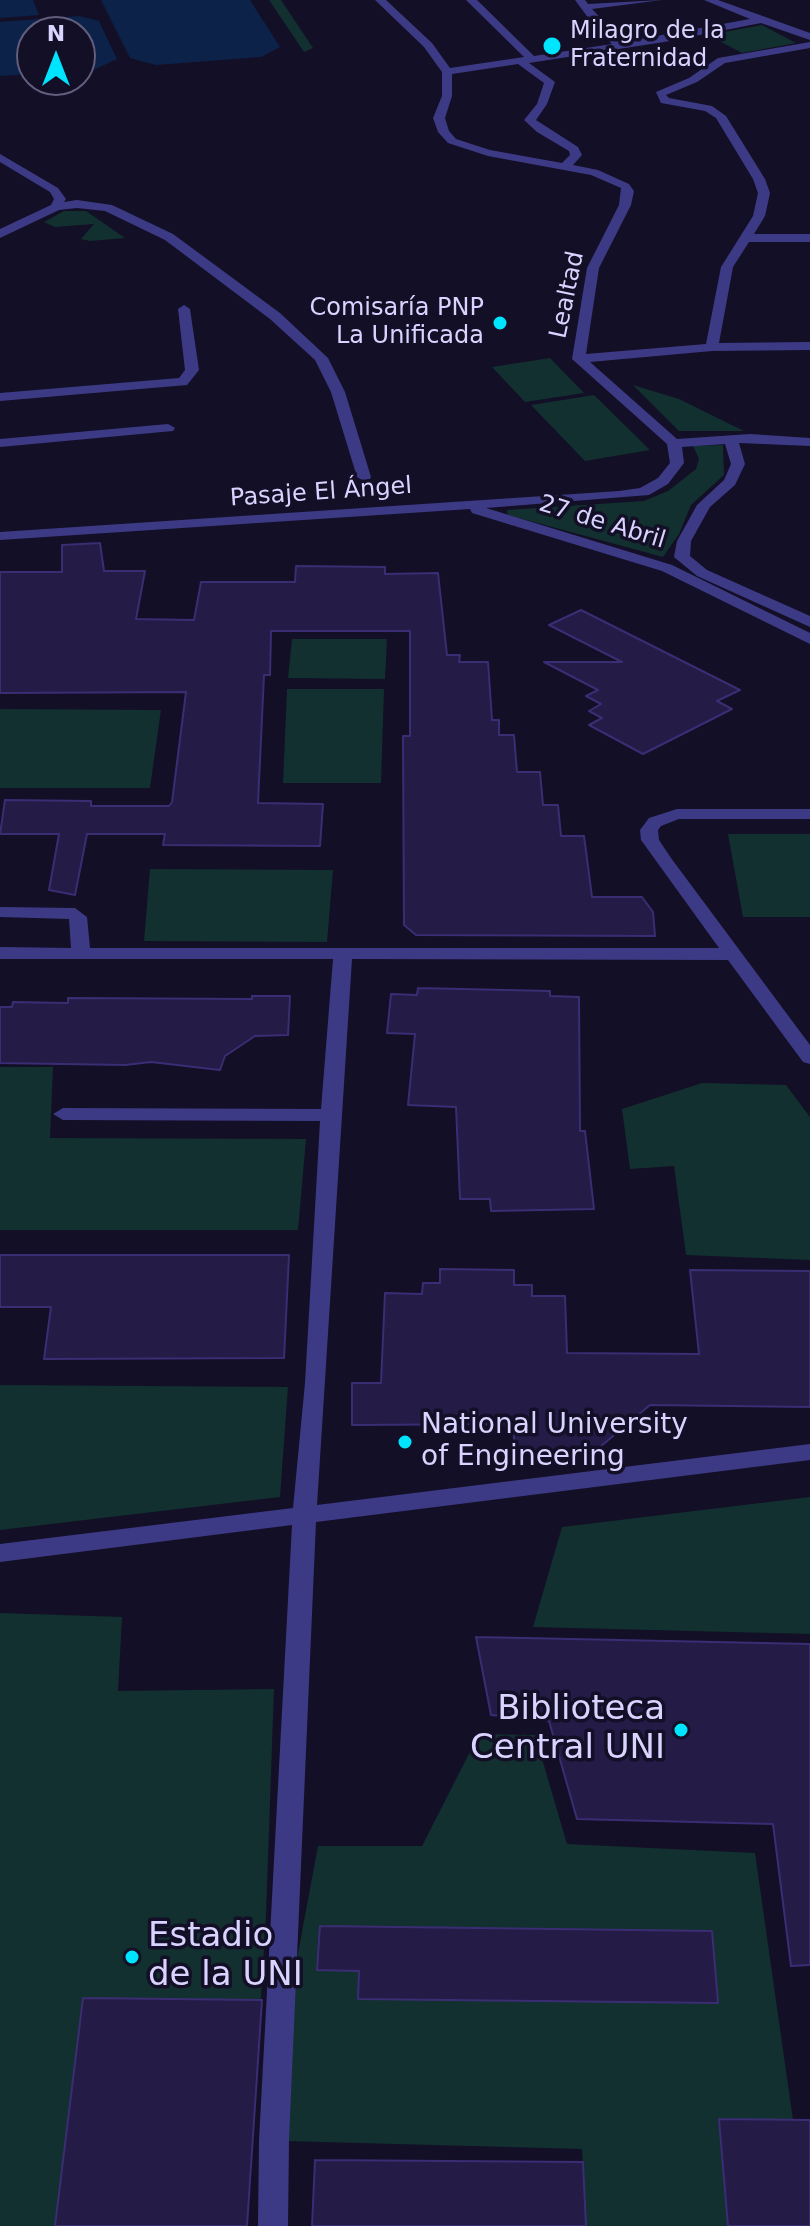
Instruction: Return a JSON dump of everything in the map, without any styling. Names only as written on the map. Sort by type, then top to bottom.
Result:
[{"type":"street","points":[[380,0],[433,50],[447,72],[447,96],[439,118],[444,132],[452,141],[488,153],[565,167],[576,155],[574,149],[530,120],[542,104],[550,82],[471,0]]},
{"type":"street","points":[[582,3],[657,0]]},
{"type":"street","points":[[709,0],[810,37]]},
{"type":"street","points":[[582,3],[621,46]]},
{"type":"street","points":[[447,72],[621,46],[759,20]]},
{"type":"street","points":[[712,347],[727,267],[759,216],[764,200],[759,179],[720,116],[699,106],[670,103],[660,94],[693,80],[722,60],[810,45]]},
{"type":"street","points":[[0,157],[54,190],[60,199],[56,207]]},
{"type":"street","name":"Lealtad","points":[[565,167],[594,172],[621,182],[628,191],[618,221],[593,268],[579,359],[674,443]]},
{"type":"street","points":[[0,234],[56,207],[98,205],[169,237],[301,337],[321,358],[329,371],[364,477]]},
{"type":"street","points":[[745,238],[810,238]]},
{"type":"street","points":[[0,397],[182,382],[192,370],[184,309]]},
{"type":"street","points":[[579,359],[712,347],[810,346]]},
{"type":"street","points":[[0,443],[168,428]]},
{"type":"street","points":[[674,443],[731,439],[810,442]]},
{"type":"street","points":[[731,439],[738,464],[730,482],[704,505],[684,541],[682,557],[702,573],[810,622]]},
{"type":"street","name":"Pasaje El Ángel","points":[[0,536],[644,492],[672,473],[677,463],[674,443]]},
{"type":"street","name":"27 de Abril","points":[[461,506],[667,568],[810,639]]},
{"type":"street","points":[[810,814],[677,814],[655,822],[649,830],[650,840],[657,851],[810,1058]]},
{"type":"street","points":[[0,912],[69,912],[78,917],[81,953]]},
{"type":"street","points":[[0,953],[733,954]]},
{"type":"street","points":[[273,2226],[274,2125],[304,1515],[316,1383],[330,1115],[343,954]]},
{"type":"street","points":[[63,1114],[330,1115]]},
{"type":"street","points":[[0,1553],[810,1452]]},
{"type":"green space","points":[[269,0],[281,0],[313,48],[304,52]]},
{"type":"green space","points":[[762,25],[796,43],[742,53],[708,35]]},
{"type":"green space","points":[[64,211],[86,211],[125,238],[90,241],[81,239],[94,224],[55,227],[44,222]]},
{"type":"green space","points":[[550,358],[584,393],[525,402],[492,367]]},
{"type":"green space","points":[[633,385],[679,399],[744,431],[679,431]]},
{"type":"green space","points":[[594,395],[650,450],[585,461],[531,405]]},
{"type":"green space","points":[[723,445],[724,475],[691,505],[679,534],[663,557],[508,515],[507,510],[644,501],[668,491],[696,469],[699,459],[693,446]]},
{"type":"green space","points":[[292,639],[387,639],[385,679],[288,678]]},
{"type":"green space","points":[[287,689],[384,689],[381,783],[283,783]]},
{"type":"green space","points":[[0,709],[161,710],[150,788],[0,788]]},
{"type":"green space","points":[[728,834],[810,834],[810,917],[743,917]]},
{"type":"green space","points":[[150,869],[333,870],[327,942],[144,941]]},
{"type":"green space","points":[[0,1067],[53,1067],[50,1138],[306,1139],[298,1230],[0,1230]]},
{"type":"green space","points":[[702,1083],[786,1085],[810,1117],[810,1260],[686,1255],[674,1166],[630,1169],[622,1109]]},
{"type":"green space","points":[[0,1385],[288,1387],[280,1497],[0,1530]]},
{"type":"green space","points":[[810,1497],[810,1634],[533,1627],[562,1527]]},
{"type":"green space","name":"Estadio de la UNI","points":[[0,1613],[122,1617],[118,1691],[274,1689],[266,1915],[247,2226],[0,2226]]},
{"type":"green space","points":[[479,1734],[535,1735],[567,1844],[755,1853],[793,2120],[719,2119],[728,2226],[586,2226],[582,2149],[285,2141],[293,1980],[318,1846],[422,1846]]},
{"type":"water","points":[[0,0],[33,0],[39,15],[16,16],[0,18]]},
{"type":"water","points":[[101,0],[250,0],[280,47],[261,57],[156,65],[130,58]]},
{"type":"water","points":[[96,20],[99,21],[117,59],[96,69]]},
{"type":"water","points":[[16,21],[16,75],[0,76],[0,22]]},
{"type":"building","points":[[100,543],[104,571],[145,571],[136,619],[194,620],[201,582],[295,582],[296,566],[385,567],[385,574],[438,573],[447,655],[460,655],[459,662],[488,662],[492,720],[499,720],[499,735],[514,735],[517,772],[540,772],[543,805],[558,805],[561,836],[584,836],[592,897],[642,897],[653,912],[655,936],[416,935],[404,925],[403,736],[410,736],[410,631],[271,631],[270,675],[264,675],[258,803],[323,804],[320,846],[163,845],[165,834],[87,834],[75,895],[49,890],[59,834],[0,834],[5,800],[91,801],[91,806],[169,806],[172,802],[186,692],[0,693],[0,572],[62,572],[62,545]]},
{"type":"building","points":[[581,610],[740,690],[717,701],[732,709],[643,754],[589,725],[602,718],[589,711],[601,704],[586,696],[598,690],[544,662],[622,662],[549,625]]},
{"type":"building","points":[[418,988],[550,991],[550,996],[579,997],[580,1131],[585,1131],[594,1209],[491,1211],[490,1199],[460,1199],[456,1107],[408,1105],[415,1034],[387,1033],[391,994],[417,995]]},
{"type":"building","points":[[252,996],[290,996],[288,1035],[255,1036],[225,1056],[220,1070],[151,1062],[125,1065],[0,1063],[0,1007],[12,1007],[13,1002],[68,1003],[68,998],[252,999]]},
{"type":"building","points":[[0,1255],[289,1255],[284,1358],[44,1359],[51,1307],[0,1307]]},
{"type":"building","points":[[440,1269],[514,1270],[514,1285],[532,1285],[532,1296],[565,1296],[567,1353],[699,1354],[690,1270],[810,1271],[810,1407],[650,1405],[594,1452],[515,1453],[513,1424],[352,1425],[352,1383],[381,1383],[385,1293],[422,1294],[423,1283],[440,1283]]},
{"type":"building","name":"Biblioteca Central UNI","points":[[476,1637],[810,1644],[810,1965],[791,1966],[773,1824],[577,1819],[549,1721],[491,1715]]},
{"type":"building","points":[[320,1926],[712,1931],[718,2003],[358,1999],[359,1971],[317,1970]]},
{"type":"building","points":[[83,1998],[262,2000],[247,2226],[55,2226]]},
{"type":"building","points":[[719,2119],[810,2120],[810,2226],[728,2226]]},
{"type":"building","points":[[315,2160],[583,2162],[586,2226],[312,2226]]},
{"type":"place","name":"Milagro de la Fraternidad","points":[[552,46]]},
{"type":"place","name":"Comisaría PNP La Unificada","points":[[500,323]]},
{"type":"place","name":"National University of Engineering","points":[[405,1442]]},
{"type":"place","name":"Biblioteca Central UNI","points":[[681,1730]]},
{"type":"place","name":"Estadio de la UNI","points":[[132,1957]]}]
